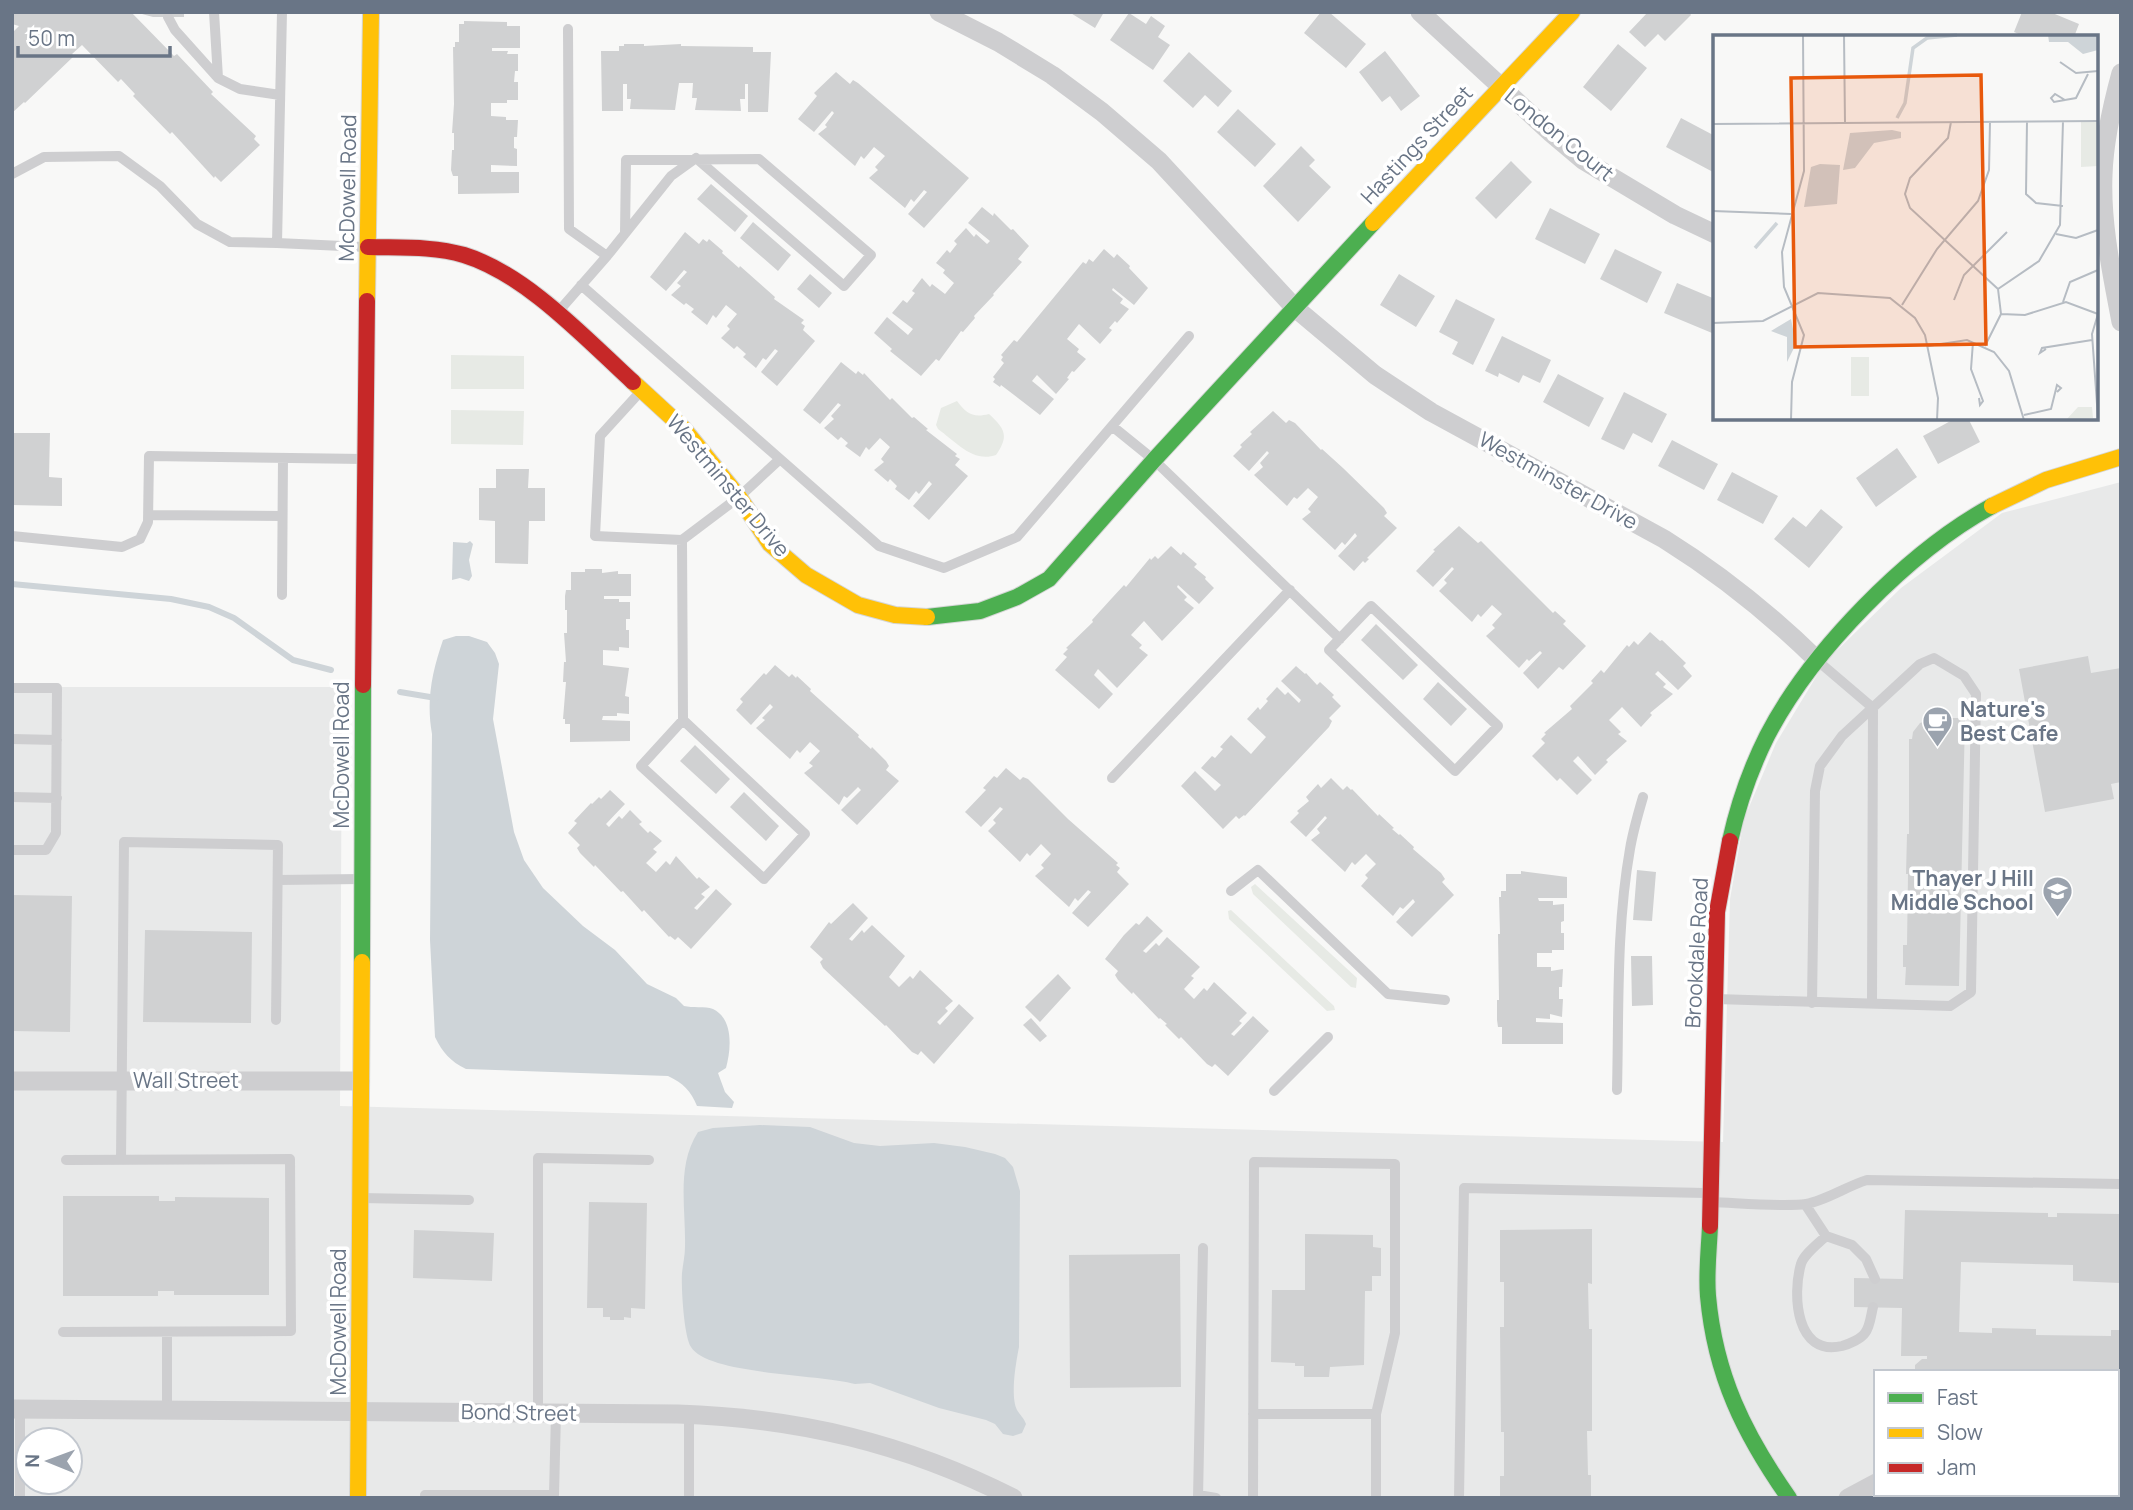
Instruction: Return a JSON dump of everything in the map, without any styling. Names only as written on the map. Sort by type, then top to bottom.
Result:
[{"type":"street","name":"McDowell Road","points":[[358,1498],[371,12]]},
{"type":"street","name":"Westminster Drive","points":[[939,12],[998,42],[1052,75],[1102,112],[1176,178],[1255,268],[1294,307],[1375,374],[1431,412],[1696,559],[1767,614],[1817,660]]},
{"type":"street","name":"London Court","points":[[1420,12],[1583,160],[1664,209],[1713,233]]},
{"type":"street","name":"Hastings Street","points":[[1294,307],[1572,12]]},
{"type":"street","points":[[2121,73],[2118,98],[2105,148],[2103,177],[2106,237],[2121,322]]},
{"type":"street","name":"Westminster Drive","points":[[368,247],[428,249],[463,255],[498,269],[557,312],[683,428],[739,497],[771,544],[806,575],[858,605],[895,615],[934,618],[980,611],[1017,597],[1049,579],[1294,307]]},
{"type":"street","name":"Brookdale Road","points":[[1789,1498],[1749,1438],[1736,1412],[1716,1354],[1708,1293],[1717,912],[1724,863],[1745,784],[1771,728],[1817,660],[1872,600],[1920,554],[1972,516],[2013,493],[2053,477],[2121,457]]},
{"type":"street","name":"Wall Street","points":[[12,1081],[360,1082]]},
{"type":"street","name":"Bond Street","points":[[16,1409],[739,1416],[802,1425],[865,1439],[908,1452],[978,1480],[1013,1498]]},
{"type":"street","points":[[1848,1498],[1874,1484]]},
{"type":"lane","points":[[214,12],[218,78]]},
{"type":"lane","points":[[278,243],[282,12]]},
{"type":"lane","points":[[168,17],[175,30],[218,78],[240,89],[280,95]]},
{"type":"lane","points":[[568,29],[569,229],[607,256]]},
{"type":"lane","points":[[12,174],[44,157],[119,156],[160,186],[197,224],[230,242],[368,247]]},
{"type":"lane","points":[[625,233],[626,160],[696,159],[758,159],[870,255],[844,285],[696,159]]},
{"type":"lane","points":[[557,312],[607,256],[671,176],[696,159]]},
{"type":"lane","points":[[581,285],[879,546],[944,568],[1017,537],[1189,336]]},
{"type":"lane","points":[[642,389],[600,436],[596,536],[682,540],[739,497],[780,459]]},
{"type":"lane","points":[[1112,426],[1154,460],[1340,639]]},
{"type":"lane","points":[[12,536],[122,547],[140,539],[148,522],[149,457],[365,459]]},
{"type":"lane","points":[[282,595],[283,458]]},
{"type":"lane","points":[[148,515],[282,516]]},
{"type":"lane","points":[[682,540],[682,720],[641,766],[764,879],[806,834],[682,720]]},
{"type":"lane","points":[[1112,778],[1290,590]]},
{"type":"lane","points":[[1371,606],[1498,726],[1455,771],[1329,650],[1340,639],[1371,606]]},
{"type":"lane","points":[[1714,999],[1811,1003],[1950,1006],[1971,992],[1976,694],[1964,676],[1934,658],[1920,664],[1842,736],[1820,766],[1815,791],[1811,1003]]},
{"type":"lane","points":[[1817,660],[1873,708],[1872,1004]]},
{"type":"lane","points":[[12,688],[57,688],[56,833],[46,850],[12,850]]},
{"type":"lane","points":[[12,739],[57,740]]},
{"type":"lane","points":[[12,797],[57,798]]},
{"type":"lane","points":[[1617,1090],[1621,941],[1626,875],[1630,846],[1643,797]]},
{"type":"lane","points":[[121,1160],[124,842],[278,845],[276,1020]]},
{"type":"lane","points":[[1231,891],[1258,870],[1388,994],[1445,1000]]},
{"type":"lane","points":[[278,880],[362,879]]},
{"type":"lane","points":[[1274,1091],[1328,1037]]},
{"type":"lane","points":[[425,1494],[554,1497],[547,1413],[538,1158],[649,1160]]},
{"type":"lane","points":[[63,1332],[291,1331],[290,1159],[66,1160]]},
{"type":"lane","points":[[1253,1498],[1255,1162],[1395,1164],[1395,1333],[1376,1414],[1376,1498]]},
{"type":"lane","points":[[1460,1498],[1464,1188],[1805,1204],[1867,1180],[2121,1184]]},
{"type":"lane","points":[[360,1198],[469,1200]]},
{"type":"lane","points":[[1805,1204],[1826,1236],[1852,1245],[1866,1259],[1875,1279]]},
{"type":"lane","points":[[1826,1236],[1802,1261],[1798,1289],[1799,1321],[1811,1341],[1832,1348],[1849,1345],[1866,1333],[1873,1307]]},
{"type":"lane","points":[[1203,1248],[1198,1496],[1216,1498]]},
{"type":"lane","points":[[167,1332],[167,1409]]},
{"type":"lane","points":[[16,1409],[20,1498]]},
{"type":"lane","points":[[689,1414],[689,1498]]},
{"type":"lane","points":[[1254,1414],[1376,1414]]},
{"type":"shaded area","points":[[451,355],[524,356],[524,389],[451,389]]},
{"type":"shaded area","points":[[957,401],[971,414],[989,414],[1001,428],[1004,437],[996,455],[988,457],[972,454],[938,429],[936,425],[941,408]]},
{"type":"shaded area","points":[[451,410],[524,411],[523,445],[451,444]]},
{"type":"shaded area","points":[[2121,482],[2121,1498],[12,1498],[12,687],[342,687],[340,1106],[1723,1142],[1730,899],[1744,819],[1776,743],[1825,662],[1901,588],[2002,513]]},
{"type":"shaded area","points":[[470,541],[473,544],[469,560],[472,576],[469,581],[460,578],[452,580],[453,542]]},
{"type":"shaded area","points":[[469,636],[487,642],[499,664],[493,719],[514,832],[524,860],[543,888],[583,926],[615,950],[647,984],[676,998],[684,1006],[710,1008],[720,1014],[728,1027],[730,1044],[726,1068],[718,1073],[725,1092],[734,1102],[732,1108],[697,1106],[686,1088],[668,1076],[466,1069],[451,1060],[438,1043],[435,1037],[430,940],[430,698],[433,675],[443,640]]},
{"type":"shaded area","points":[[1255,884],[1357,978],[1356,988],[1351,987],[1253,894],[1251,887]]},
{"type":"shaded area","points":[[1231,910],[1334,1006],[1335,1010],[1327,1011],[1229,919],[1228,911]]},
{"type":"shaded area","points":[[760,1125],[810,1127],[854,1143],[880,1146],[934,1143],[965,1147],[1005,1158],[1013,1167],[1020,1191],[1019,1347],[1014,1396],[1017,1410],[1026,1424],[1022,1433],[1013,1436],[1003,1434],[995,1424],[986,1420],[939,1408],[870,1383],[855,1384],[741,1368],[702,1356],[691,1347],[685,1323],[682,1273],[685,1247],[684,1173],[691,1145],[698,1132],[713,1128]]},
{"type":"building","points":[[12,12],[131,12],[174,56],[177,54],[213,92],[211,94],[256,136],[254,139],[260,145],[221,182],[133,96],[135,94],[121,79],[118,82],[82,45],[72,54],[74,56],[12,113],[12,33],[19,26],[12,24]]},
{"type":"building","points":[[142,12],[184,12],[184,17],[153,17]]},
{"type":"building","points":[[1069,12],[1104,12],[1095,28]]},
{"type":"building","points":[[1321,12],[1329,12],[1366,44],[1346,68],[1304,33]]},
{"type":"building","points":[[1648,12],[1689,12],[1691,15],[1665,41],[1658,34],[1645,47],[1629,32]]},
{"type":"building","points":[[2022,12],[2050,12],[2079,24],[2075,35],[2021,35],[2014,32]]},
{"type":"building","points":[[1129,13],[1146,24],[1151,16],[1165,26],[1158,37],[1170,45],[1153,70],[1110,40]]},
{"type":"building","points":[[464,21],[507,22],[507,26],[520,26],[520,48],[492,48],[492,51],[518,54],[518,71],[515,71],[514,82],[518,82],[518,100],[491,103],[491,116],[518,120],[517,137],[514,137],[517,166],[491,165],[491,172],[519,172],[519,193],[458,194],[458,176],[453,176],[451,170],[454,150],[453,47],[455,42],[459,42],[459,24],[464,24]]},
{"type":"building","points":[[1618,44],[1647,68],[1611,111],[1583,87]]},
{"type":"building","points":[[619,46],[753,47],[753,52],[771,52],[768,112],[748,112],[748,84],[745,84],[745,99],[740,99],[741,111],[695,110],[697,98],[692,98],[693,83],[679,83],[675,110],[630,109],[631,99],[627,99],[627,84],[623,84],[623,111],[602,111],[601,51],[619,51]]},
{"type":"building","points":[[1385,51],[1420,96],[1401,111],[1390,96],[1382,102],[1359,72]]},
{"type":"building","points":[[1189,52],[1232,91],[1218,107],[1205,95],[1193,108],[1163,81]]},
{"type":"building","points":[[836,72],[850,84],[853,80],[858,83],[969,178],[924,228],[908,214],[927,192],[924,190],[914,202],[911,199],[905,208],[869,178],[878,170],[875,167],[885,156],[874,147],[864,159],[861,156],[855,166],[818,134],[827,127],[825,125],[834,113],[832,111],[814,132],[798,119],[817,96],[814,93]]},
{"type":"building","points":[[1238,109],[1276,144],[1255,167],[1217,132]]},
{"type":"building","points":[[1681,118],[1713,135],[1713,172],[1666,147]]},
{"type":"building","points":[[1301,146],[1315,160],[1309,166],[1331,187],[1298,222],[1263,186]]},
{"type":"building","points":[[1511,161],[1532,182],[1496,219],[1475,198]]},
{"type":"building","points":[[711,184],[748,216],[735,232],[697,199]]},
{"type":"building","points":[[982,207],[993,216],[994,213],[1029,246],[1018,259],[1022,262],[963,332],[961,331],[939,361],[936,359],[921,376],[890,351],[892,349],[874,333],[887,317],[908,335],[913,329],[892,313],[903,300],[907,303],[922,278],[930,287],[932,284],[945,294],[954,283],[936,263],[947,250],[950,253],[957,244],[954,241],[966,228],[974,237],[976,234],[987,244],[990,241],[968,223]]},
{"type":"building","points":[[1550,208],[1600,234],[1585,264],[1535,239]]},
{"type":"building","points":[[753,222],[791,255],[778,271],[740,238]]},
{"type":"building","points":[[685,232],[699,244],[703,239],[707,242],[709,239],[775,297],[774,299],[804,320],[801,323],[805,326],[803,330],[815,341],[777,386],[761,372],[778,351],[775,349],[766,360],[763,358],[756,368],[743,357],[746,354],[737,346],[734,349],[721,338],[730,329],[727,326],[737,314],[726,305],[716,318],[713,315],[707,325],[691,312],[694,309],[671,295],[681,286],[677,283],[687,272],[684,270],[666,291],[650,277]]},
{"type":"building","points":[[1104,249],[1114,258],[1117,254],[1148,288],[1134,305],[1113,288],[1123,299],[1120,303],[1129,309],[1109,328],[1112,330],[1100,344],[1079,324],[1067,339],[1086,359],[1072,371],[1067,378],[1069,379],[1056,394],[1037,375],[1032,381],[1054,399],[1040,415],[1001,385],[1000,387],[993,382],[993,377],[1004,363],[1001,355],[1014,340],[1017,342],[1083,262],[1086,264],[1089,259],[1093,262]]},
{"type":"building","points":[[1615,249],[1662,272],[1647,303],[1600,279]]},
{"type":"building","points":[[810,274],[832,293],[819,308],[797,289]]},
{"type":"building","points":[[1399,274],[1435,296],[1416,327],[1380,305]]},
{"type":"building","points":[[1677,283],[1713,298],[1713,331],[1712,333],[1664,313]]},
{"type":"building","points":[[1456,299],[1495,319],[1473,365],[1452,354],[1458,342],[1439,332]]},
{"type":"building","points":[[1502,336],[1551,360],[1540,383],[1523,375],[1519,383],[1499,373],[1498,377],[1485,371]]},
{"type":"building","points":[[841,362],[856,374],[858,371],[863,375],[864,373],[890,400],[892,398],[960,459],[955,465],[968,476],[929,520],[913,506],[932,484],[929,481],[919,494],[916,491],[909,500],[895,489],[897,486],[890,479],[888,482],[874,470],[884,462],[881,459],[890,447],[880,438],[869,450],[866,447],[860,457],[845,446],[848,443],[841,437],[838,440],[824,428],[834,419],[831,416],[841,405],[838,403],[820,424],[803,410]]},
{"type":"building","points":[[1558,374],[1604,398],[1589,427],[1543,402]]},
{"type":"building","points":[[1624,392],[1667,414],[1652,443],[1633,433],[1624,450],[1601,439]]},
{"type":"building","points":[[1273,411],[1286,423],[1289,420],[1295,423],[1343,468],[1384,508],[1387,513],[1384,516],[1397,528],[1365,563],[1363,561],[1354,571],[1338,556],[1357,536],[1355,533],[1345,545],[1342,542],[1335,550],[1302,519],[1311,512],[1308,509],[1318,497],[1308,488],[1297,499],[1294,497],[1287,506],[1254,475],[1263,467],[1260,463],[1269,453],[1267,451],[1249,471],[1233,456],[1252,434],[1250,432]]},
{"type":"building","points":[[1952,420],[1969,420],[1980,442],[1938,464],[1923,436]]},
{"type":"building","points":[[14,433],[50,433],[49,477],[62,478],[62,506],[12,505]]},
{"type":"building","points":[[1672,440],[1718,464],[1704,490],[1658,466]]},
{"type":"building","points":[[1897,448],[1917,477],[1876,507],[1856,478]]},
{"type":"building","points":[[496,469],[529,469],[528,488],[545,488],[545,521],[529,521],[528,564],[495,563],[495,521],[479,520],[479,488],[496,488]]},
{"type":"building","points":[[1732,472],[1778,496],[1763,524],[1717,500]]},
{"type":"building","points":[[1821,509],[1843,527],[1809,568],[1774,539],[1793,517],[1806,527]]},
{"type":"building","points":[[1459,526],[1478,543],[1481,541],[1553,613],[1555,611],[1566,621],[1563,624],[1586,646],[1563,670],[1559,667],[1538,689],[1523,673],[1542,653],[1540,651],[1529,661],[1527,659],[1519,668],[1486,636],[1495,628],[1492,625],[1502,614],[1492,605],[1481,617],[1478,614],[1472,622],[1439,591],[1447,583],[1444,580],[1454,569],[1452,567],[1433,587],[1416,571],[1435,551],[1433,550]]},
{"type":"building","points":[[1171,546],[1197,564],[1194,567],[1214,588],[1199,604],[1178,585],[1187,597],[1184,600],[1194,608],[1162,641],[1144,621],[1131,635],[1142,645],[1139,648],[1148,655],[1117,688],[1098,669],[1094,675],[1113,694],[1099,709],[1055,670],[1067,657],[1063,654],[1068,649],[1066,648],[1093,622],[1124,585],[1126,587],[1150,558],[1151,560],[1155,556],[1158,559]]},
{"type":"building","points":[[585,569],[602,569],[602,573],[618,571],[618,574],[631,574],[631,596],[604,596],[604,599],[630,602],[630,619],[626,619],[629,648],[619,647],[619,651],[603,650],[603,665],[629,668],[625,696],[629,697],[629,714],[603,716],[602,720],[630,721],[630,741],[570,742],[570,724],[565,724],[563,719],[566,682],[563,682],[566,662],[564,633],[567,633],[565,596],[566,590],[571,590],[571,572],[585,572]]},
{"type":"building","points":[[1376,624],[1418,665],[1403,680],[1361,640]]},
{"type":"building","points":[[1650,632],[1686,663],[1683,666],[1692,676],[1678,690],[1658,671],[1655,674],[1666,684],[1663,687],[1673,694],[1650,713],[1652,715],[1641,727],[1622,707],[1609,720],[1621,732],[1618,734],[1627,741],[1606,760],[1608,762],[1595,775],[1578,756],[1573,761],[1592,780],[1577,795],[1560,778],[1557,781],[1532,756],[1545,743],[1541,739],[1546,734],[1544,733],[1572,709],[1570,706],[1593,683],[1591,681],[1601,670],[1604,673],[1627,645],[1629,647],[1634,641],[1638,645]]},
{"type":"building","points":[[2088,656],[2091,673],[2121,668],[2121,782],[2111,784],[2114,799],[2045,812],[2019,669]]},
{"type":"building","points":[[775,665],[789,677],[792,674],[796,678],[797,676],[811,689],[810,691],[886,761],[889,766],[886,770],[899,781],[857,825],[841,810],[861,790],[858,787],[847,798],[844,796],[839,805],[804,773],[813,766],[809,763],[820,751],[810,742],[800,753],[797,750],[790,759],[756,728],[773,707],[770,704],[751,725],[736,710],[743,702],[740,699]]},
{"type":"building","points":[[1296,666],[1317,685],[1320,682],[1341,706],[1329,718],[1332,721],[1329,727],[1245,816],[1239,819],[1236,816],[1223,829],[1181,786],[1195,771],[1215,791],[1221,785],[1201,768],[1212,756],[1215,758],[1223,749],[1220,747],[1231,735],[1251,754],[1266,737],[1247,719],[1258,707],[1260,710],[1277,687],[1285,695],[1288,692],[1299,703],[1301,700],[1281,681]]},
{"type":"building","points":[[1438,682],[1467,709],[1451,726],[1423,699]]},
{"type":"building","points":[[1934,718],[1965,718],[1959,986],[1905,985],[1906,967],[1903,967],[1903,945],[1907,945],[1909,739],[1912,739],[1913,732],[1920,723]]},
{"type":"building","points":[[695,745],[730,779],[716,794],[680,761]]},
{"type":"building","points":[[1006,768],[1020,780],[1023,777],[1028,779],[1118,863],[1116,865],[1120,868],[1117,872],[1129,884],[1088,927],[1072,913],[1091,892],[1088,890],[1078,901],[1075,898],[1069,907],[1035,876],[1044,868],[1041,865],[1051,854],[1041,844],[1030,856],[1027,853],[1020,862],[988,831],[996,823],[993,820],[1003,809],[1000,807],[981,827],[965,812],[986,790],[983,788],[994,776],[997,778]]},
{"type":"building","points":[[1331,778],[1343,790],[1347,786],[1352,789],[1414,847],[1413,849],[1441,873],[1445,879],[1442,882],[1454,895],[1412,937],[1396,922],[1415,902],[1413,899],[1403,909],[1400,907],[1393,916],[1361,886],[1368,878],[1365,875],[1376,864],[1366,854],[1355,865],[1352,862],[1345,872],[1311,840],[1320,833],[1317,829],[1327,818],[1325,816],[1306,837],[1290,822],[1299,813],[1297,811],[1309,801],[1306,797],[1318,784],[1321,788]]},
{"type":"building","points":[[610,790],[625,804],[606,824],[609,827],[619,816],[622,819],[630,810],[648,833],[650,831],[662,841],[653,849],[657,852],[646,863],[656,872],[666,861],[670,865],[676,856],[697,879],[699,877],[710,887],[701,894],[705,897],[694,908],[697,910],[716,889],[732,904],[691,949],[678,937],[675,940],[669,937],[644,910],[642,912],[623,891],[595,865],[594,867],[580,853],[577,848],[580,845],[568,833],[577,823],[574,821],[591,803],[599,797],[601,799]]},
{"type":"building","points":[[744,792],[779,826],[766,841],[730,807]]},
{"type":"building","points":[[1637,870],[1656,872],[1652,921],[1633,920]]},
{"type":"building","points":[[1521,871],[1567,877],[1567,898],[1538,898],[1539,901],[1553,901],[1553,905],[1564,904],[1561,933],[1564,933],[1564,950],[1537,953],[1537,967],[1551,967],[1551,971],[1563,969],[1562,987],[1559,987],[1559,999],[1563,999],[1562,1017],[1550,1014],[1550,1019],[1536,1018],[1536,1022],[1563,1023],[1563,1044],[1502,1044],[1502,1027],[1498,1027],[1497,1020],[1499,897],[1501,891],[1506,891],[1506,874],[1521,874]]},
{"type":"building","points":[[12,895],[72,896],[70,1032],[12,1031]]},
{"type":"building","points":[[853,903],[868,918],[849,939],[852,941],[862,930],[864,933],[872,925],[905,956],[889,977],[899,987],[910,976],[913,979],[920,970],[953,1001],[945,1008],[948,1011],[937,1022],[940,1025],[959,1004],[974,1018],[934,1064],[921,1051],[918,1055],[912,1052],[823,968],[820,962],[823,959],[810,947],[829,922],[831,924]]},
{"type":"building","points":[[1147,916],[1163,931],[1143,951],[1146,953],[1156,943],[1159,946],[1167,937],[1200,967],[1184,989],[1194,999],[1204,988],[1207,991],[1214,982],[1247,1013],[1231,1034],[1234,1036],[1253,1016],[1269,1031],[1228,1076],[1215,1064],[1212,1067],[1207,1064],[1181,1037],[1179,1039],[1165,1025],[1167,1024],[1118,980],[1115,975],[1118,971],[1105,959],[1124,935]]},
{"type":"building","points":[[145,930],[252,932],[251,1023],[143,1022]]},
{"type":"building","points":[[1631,956],[1652,956],[1653,1005],[1632,1006]]},
{"type":"building","points":[[1058,974],[1071,988],[1040,1022],[1025,1007]]},
{"type":"building","points":[[1031,1018],[1047,1036],[1040,1042],[1023,1025]]},
{"type":"building","points":[[63,1196],[159,1196],[159,1201],[175,1201],[175,1197],[269,1198],[269,1295],[174,1295],[174,1291],[158,1291],[158,1296],[63,1296]]},
{"type":"building","points":[[589,1202],[647,1203],[645,1309],[631,1308],[631,1318],[610,1320],[610,1317],[603,1317],[603,1308],[587,1308]]},
{"type":"building","points":[[1905,1210],[2048,1213],[2048,1217],[2057,1217],[2057,1213],[2121,1214],[2120,1283],[2073,1281],[2073,1265],[1961,1262],[1959,1332],[1992,1333],[1992,1328],[2036,1329],[2036,1335],[2111,1336],[2111,1330],[2121,1330],[2121,1388],[2119,1370],[1915,1370],[1915,1365],[1922,1359],[1927,1359],[1927,1356],[1901,1356],[1902,1308],[1854,1307],[1854,1278],[1903,1279]]},
{"type":"building","points":[[1592,1229],[1592,1284],[1588,1283],[1589,1329],[1592,1329],[1592,1431],[1587,1431],[1591,1498],[1500,1498],[1500,1476],[1504,1476],[1500,1327],[1504,1327],[1504,1282],[1500,1282],[1500,1230]]},
{"type":"building","points":[[414,1230],[494,1233],[492,1281],[413,1278]]},
{"type":"building","points":[[1305,1234],[1373,1235],[1373,1247],[1381,1248],[1381,1276],[1372,1276],[1372,1291],[1365,1291],[1364,1365],[1330,1367],[1329,1377],[1304,1377],[1304,1366],[1271,1362],[1272,1290],[1305,1290]]},
{"type":"building","points":[[1180,1254],[1181,1387],[1070,1388],[1069,1255]]},
{"type":"waterway","points":[[12,584],[171,599],[209,607],[234,618],[293,660],[331,670]]},
{"type":"waterway","points":[[400,692],[436,698]]},
{"type":"traffic: fast","points":[[927,617],[980,611],[1017,597],[1049,579],[1154,460],[1373,223]]},
{"type":"traffic: fast","points":[[1730,841],[1745,788],[1767,736],[1809,671],[1864,606],[1895,577],[1928,549],[1992,506]]},
{"type":"traffic: fast","points":[[362,962],[363,685]]},
{"type":"traffic: fast","points":[[1710,1226],[1707,1287],[1717,1352],[1745,1427],[1789,1498]]},
{"type":"traffic: slow","points":[[367,301],[371,12]]},
{"type":"traffic: slow","points":[[1373,223],[1572,12]]},
{"type":"traffic: slow","points":[[633,382],[683,428],[739,497],[770,544],[806,575],[858,605],[895,615],[927,617]]},
{"type":"traffic: slow","points":[[1992,506],[2046,480],[2121,457]]},
{"type":"traffic: slow","points":[[358,1498],[362,962]]},
{"type":"traffic: jam","points":[[368,247],[440,250],[487,264],[532,292],[633,382]]},
{"type":"traffic: jam","points":[[363,685],[367,301]]},
{"type":"traffic: jam","points":[[1710,1226],[1717,912],[1730,841]]},
{"type":"place","name":"Nature's Best Cafe","points":[[1937,749]]},
{"type":"place","name":"Thayer J Hill Middle School","points":[[2057,918]]}]
